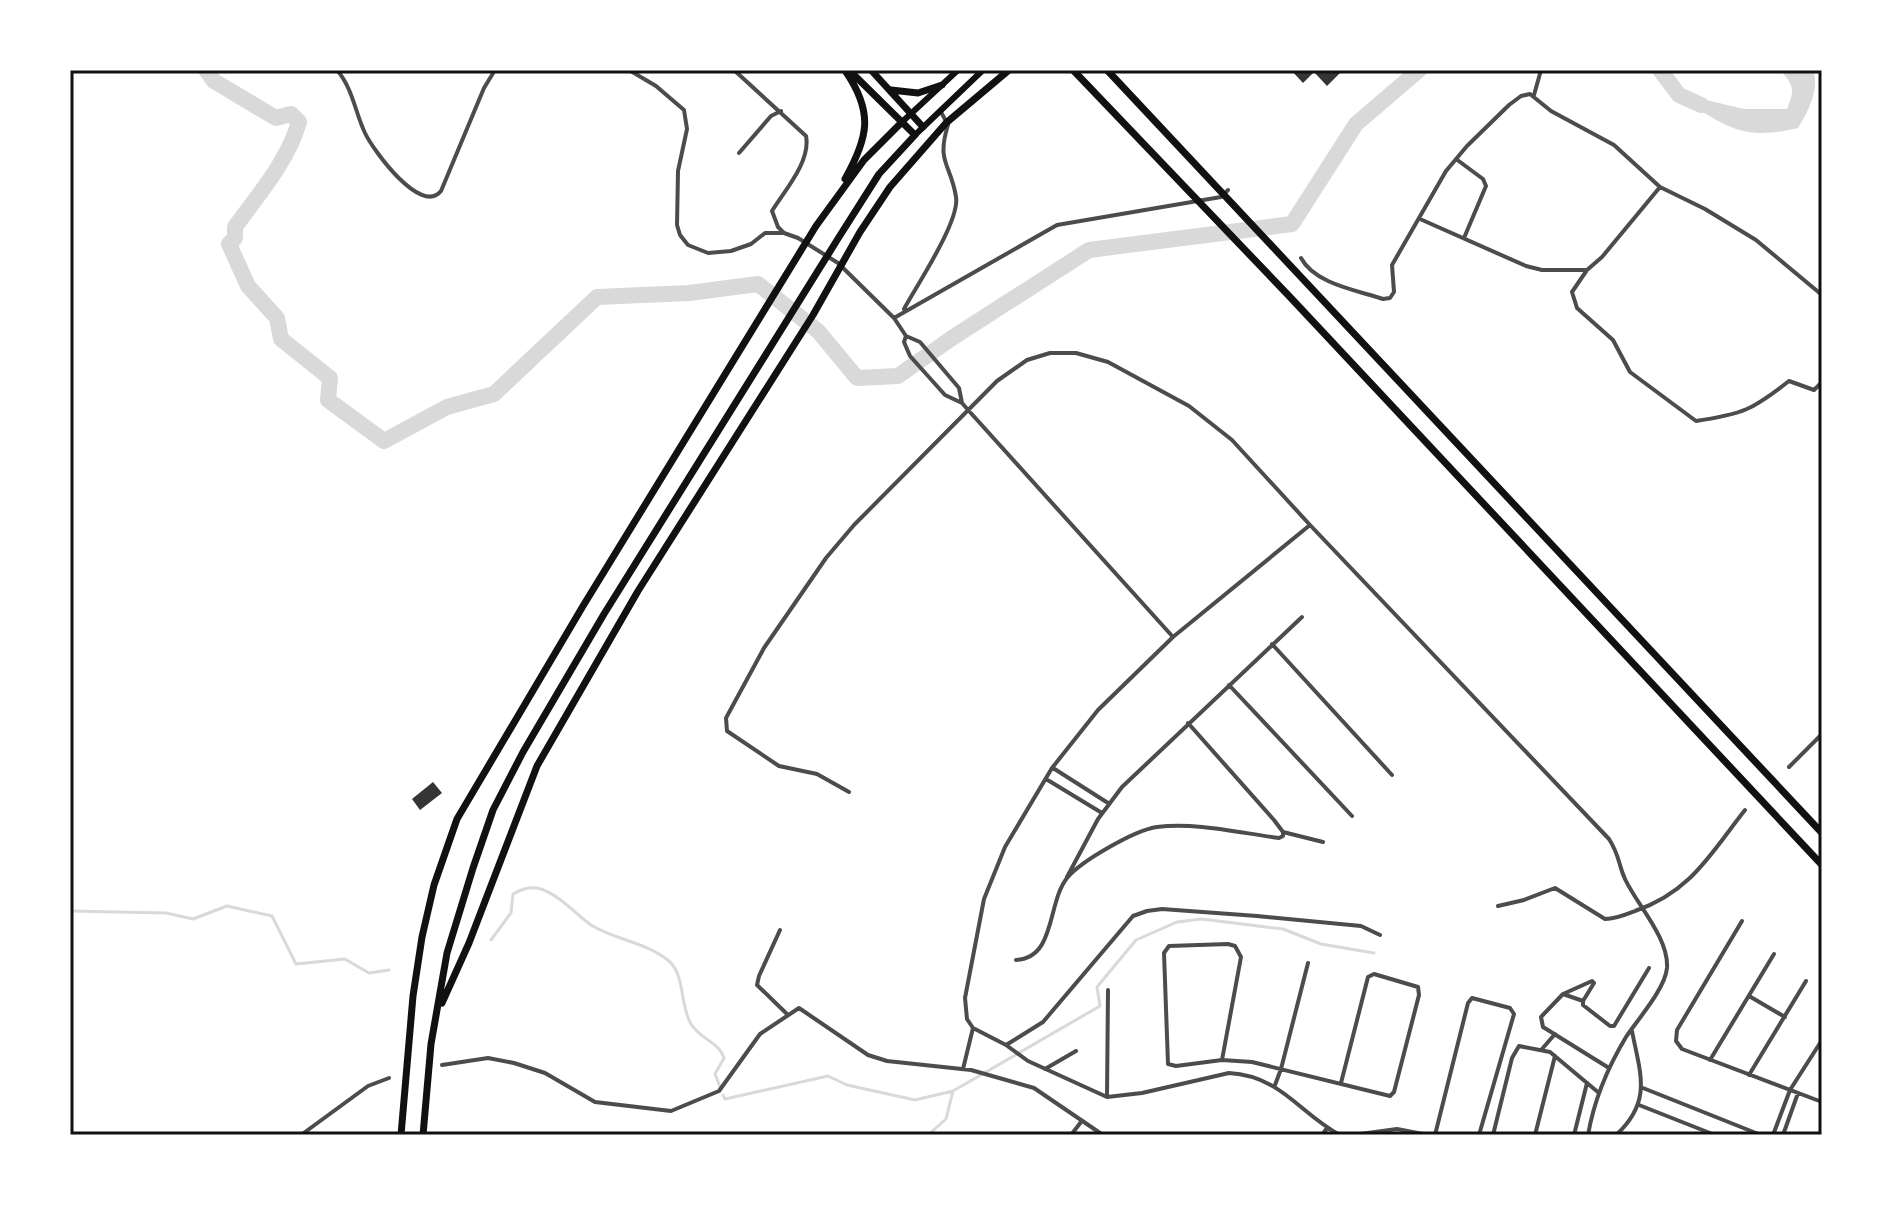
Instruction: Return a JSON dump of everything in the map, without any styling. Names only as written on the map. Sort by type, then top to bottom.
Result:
[{"type":"highway","points":[[423,1135],[431,1044],[447,953],[493,810],[523,752],[604,614],[839,237],[879,174],[915,135],[847,70]]},
{"type":"highway","points":[[401,1135],[413,996],[422,937],[434,885],[457,819],[856,160],[865,132],[864,105],[847,70]]},
{"type":"highway","points":[[871,70],[923,127]]},
{"type":"highway","points":[[436,1015],[469,943],[537,766],[638,591],[813,315],[860,232],[890,187],[946,123],[1009,70]]},
{"type":"highway","points":[[1073,70],[1822,865]]},
{"type":"highway","points":[[1107,70],[1822,833]]},
{"type":"highway","points":[[889,89],[918,93],[942,85]]},
{"type":"highway","points":[[832,201],[864,160],[902,122]]},
{"type":"main road","points":[[902,122],[958,70]]},
{"type":"main road","points":[[915,135],[983,70]]},
{"type":"street","points":[[337,70],[347,82],[365,133],[383,162],[415,192],[429,198],[441,191],[484,88],[495,70]]},
{"type":"street","points":[[629,70],[656,86],[684,110],[687,129],[678,171],[677,225],[688,245],[708,253],[731,251],[751,244],[765,233],[784,233],[798,238],[838,263],[894,318],[906,336],[915,338],[923,346],[959,388],[962,403]]},
{"type":"street","points":[[734,70],[806,136],[809,147],[798,171],[772,211],[784,233]]},
{"type":"street","points":[[1534,95],[1541,70]]},
{"type":"street","points":[[1301,258],[1307,269],[1319,277],[1383,299],[1390,298],[1394,292],[1392,265],[1455,159],[1515,100],[1526,94],[1534,95],[1551,111],[1614,145],[1660,187],[1705,209],[1756,240],[1822,295]]},
{"type":"street","points":[[903,311],[949,232],[957,199],[942,158],[942,143],[948,125],[939,110]]},
{"type":"street","points":[[739,153],[771,116],[781,111]]},
{"type":"street","points":[[1455,159],[1483,179],[1486,186],[1464,238]]},
{"type":"street","points":[[1660,187],[1602,257],[1587,270],[1572,292],[1577,308],[1613,340],[1630,372],[1696,421],[1739,414],[1789,381],[1814,390],[1822,382]]},
{"type":"street","points":[[894,318],[1057,225],[1221,197],[1228,190]]},
{"type":"street","points":[[1419,218],[1526,266],[1542,270],[1587,270]]},
{"type":"street","points":[[906,336],[904,342],[910,356],[945,395],[962,403],[1173,637]]},
{"type":"street","points":[[849,792],[817,774],[779,766],[727,731],[726,718],[764,648],[826,558],[854,525],[997,381],[1027,360],[1050,353],[1076,353],[1108,362],[1189,406],[1232,440],[1609,839],[1619,854],[1625,879],[1644,908],[1666,955],[1667,965],[1663,981],[1609,1068],[1588,1135]]},
{"type":"street","points":[[1310,525],[1173,637],[1098,710],[1052,768],[1005,847],[984,899],[965,998],[967,1019],[973,1028],[1006,1045],[1028,1061],[1107,1097],[1142,1093],[1229,1073],[1243,1074],[1275,1085],[1340,1135]]},
{"type":"street","points":[[1016,960],[1029,959],[1039,951],[1067,879],[1108,803],[1138,769],[1302,617]]},
{"type":"street","points":[[1272,644],[1392,775]]},
{"type":"street","points":[[1229,685],[1352,816]]},
{"type":"street","points":[[1188,723],[1283,832],[1323,842]]},
{"type":"street","points":[[1789,767],[1821,737]]},
{"type":"street","points":[[1052,768],[1108,803]]},
{"type":"street","points":[[1046,778],[1102,813]]},
{"type":"street","points":[[1498,906],[1555,888],[1605,919],[1644,908],[1694,876],[1745,810]]},
{"type":"street","points":[[1067,879],[1104,850],[1156,827],[1196,827],[1279,838],[1283,832]]},
{"type":"street","points":[[1006,1045],[1043,1022],[1133,916],[1140,913],[1162,909],[1257,916],[1361,926],[1380,935]]},
{"type":"street","points":[[1742,921],[1675,1036],[1682,1049],[1822,1102]]},
{"type":"street","points":[[780,930],[757,985],[787,1014]]},
{"type":"street","points":[[1222,1060],[1241,957],[1235,946],[1228,944],[1169,946],[1164,953],[1168,1064],[1176,1066],[1222,1060],[1252,1062],[1390,1096],[1394,1092],[1419,995],[1420,990],[1416,986],[1374,974],[1368,977],[1341,1083]]},
{"type":"street","points":[[1710,1060],[1774,954]]},
{"type":"street","points":[[1275,1085],[1308,963]]},
{"type":"street","points":[[1583,1001],[1586,1009],[1614,1026],[1649,968]]},
{"type":"street","points":[[1583,1001],[1594,983],[1592,981],[1563,994],[1541,1017],[1543,1027],[1609,1068]]},
{"type":"street","points":[[1749,1075],[1806,981]]},
{"type":"street","points":[[1107,1097],[1108,990]]},
{"type":"street","points":[[1563,994],[1583,1001]]},
{"type":"street","points":[[1749,996],[1785,1017]]},
{"type":"street","points":[[1435,1135],[1468,1003],[1472,998],[1510,1008],[1514,1014],[1479,1135]]},
{"type":"street","points":[[442,1065],[488,1058],[514,1063],[545,1073],[595,1102],[660,1111],[684,1107],[719,1091],[760,1034],[799,1008],[868,1055],[887,1061],[971,1070],[1034,1088],[1103,1135]]},
{"type":"street","points":[[963,1069],[973,1028]]},
{"type":"street","points":[[1616,1135],[1638,1105],[1643,1088],[1632,1029]]},
{"type":"street","points":[[1542,1049],[1555,1034]]},
{"type":"street","points":[[1773,1135],[1790,1090],[1822,1040]]},
{"type":"street","points":[[1493,1135],[1515,1049],[1523,1045],[1555,1056],[1599,1093]]},
{"type":"street","points":[[1045,1069],[1076,1051]]},
{"type":"street","points":[[1535,1135],[1555,1056]]},
{"type":"street","points":[[301,1135],[368,1086],[389,1078]]},
{"type":"street","points":[[1574,1135],[1587,1082]]},
{"type":"street","points":[[1643,1088],[1761,1135]]},
{"type":"street","points":[[1783,1135],[1798,1093]]},
{"type":"street","points":[[1638,1105],[1715,1135]]},
{"type":"street","points":[[1071,1135],[1081,1122]]},
{"type":"street","points":[[1322,1135],[1327,1128]]},
{"type":"street","points":[[1353,1135],[1397,1129],[1428,1135]]},
{"type":"street","points":[[70,1135],[238,1135]]},
{"type":"shaded area","points":[[1780,70],[1813,70],[1814,92],[1798,128],[1766,133],[1740,130],[1716,120],[1684,97],[1744,109],[1787,109],[1792,88]]},
{"type":"building","points":[[1291,70],[1343,70],[1327,86],[1314,72],[1303,83]]},
{"type":"building","points":[[433,782],[442,793],[420,810],[412,799]]},
{"type":"waterway","points":[[206,70],[214,81],[276,118],[291,114],[299,122],[280,164],[235,227],[235,238],[229,244],[248,286],[277,318],[281,339],[330,378],[328,400],[384,441],[447,407],[494,394],[597,297],[689,293],[758,284],[818,331],[857,378],[898,376],[1089,250],[1292,224],[1356,124],[1419,70]]},
{"type":"waterway","points":[[1660,70],[1679,95],[1701,105]]},
{"type":"waterway","points":[[491,940],[511,913],[513,894],[533,888],[554,896],[600,930],[660,955],[669,961],[678,974],[691,1024],[722,1053],[724,1058],[715,1074],[721,1089]]},
{"type":"waterway","points":[[70,911],[166,913],[193,919],[227,906],[272,916],[296,964],[345,959],[369,973],[389,970]]},
{"type":"waterway","points":[[928,1135],[946,1119],[953,1091],[1100,1006],[1097,987],[1136,940],[1177,922],[1202,919],[1283,929],[1321,944],[1374,953]]},
{"type":"waterway","points":[[723,1095],[725,1099],[828,1076],[847,1085],[915,1100],[953,1091]]}]
